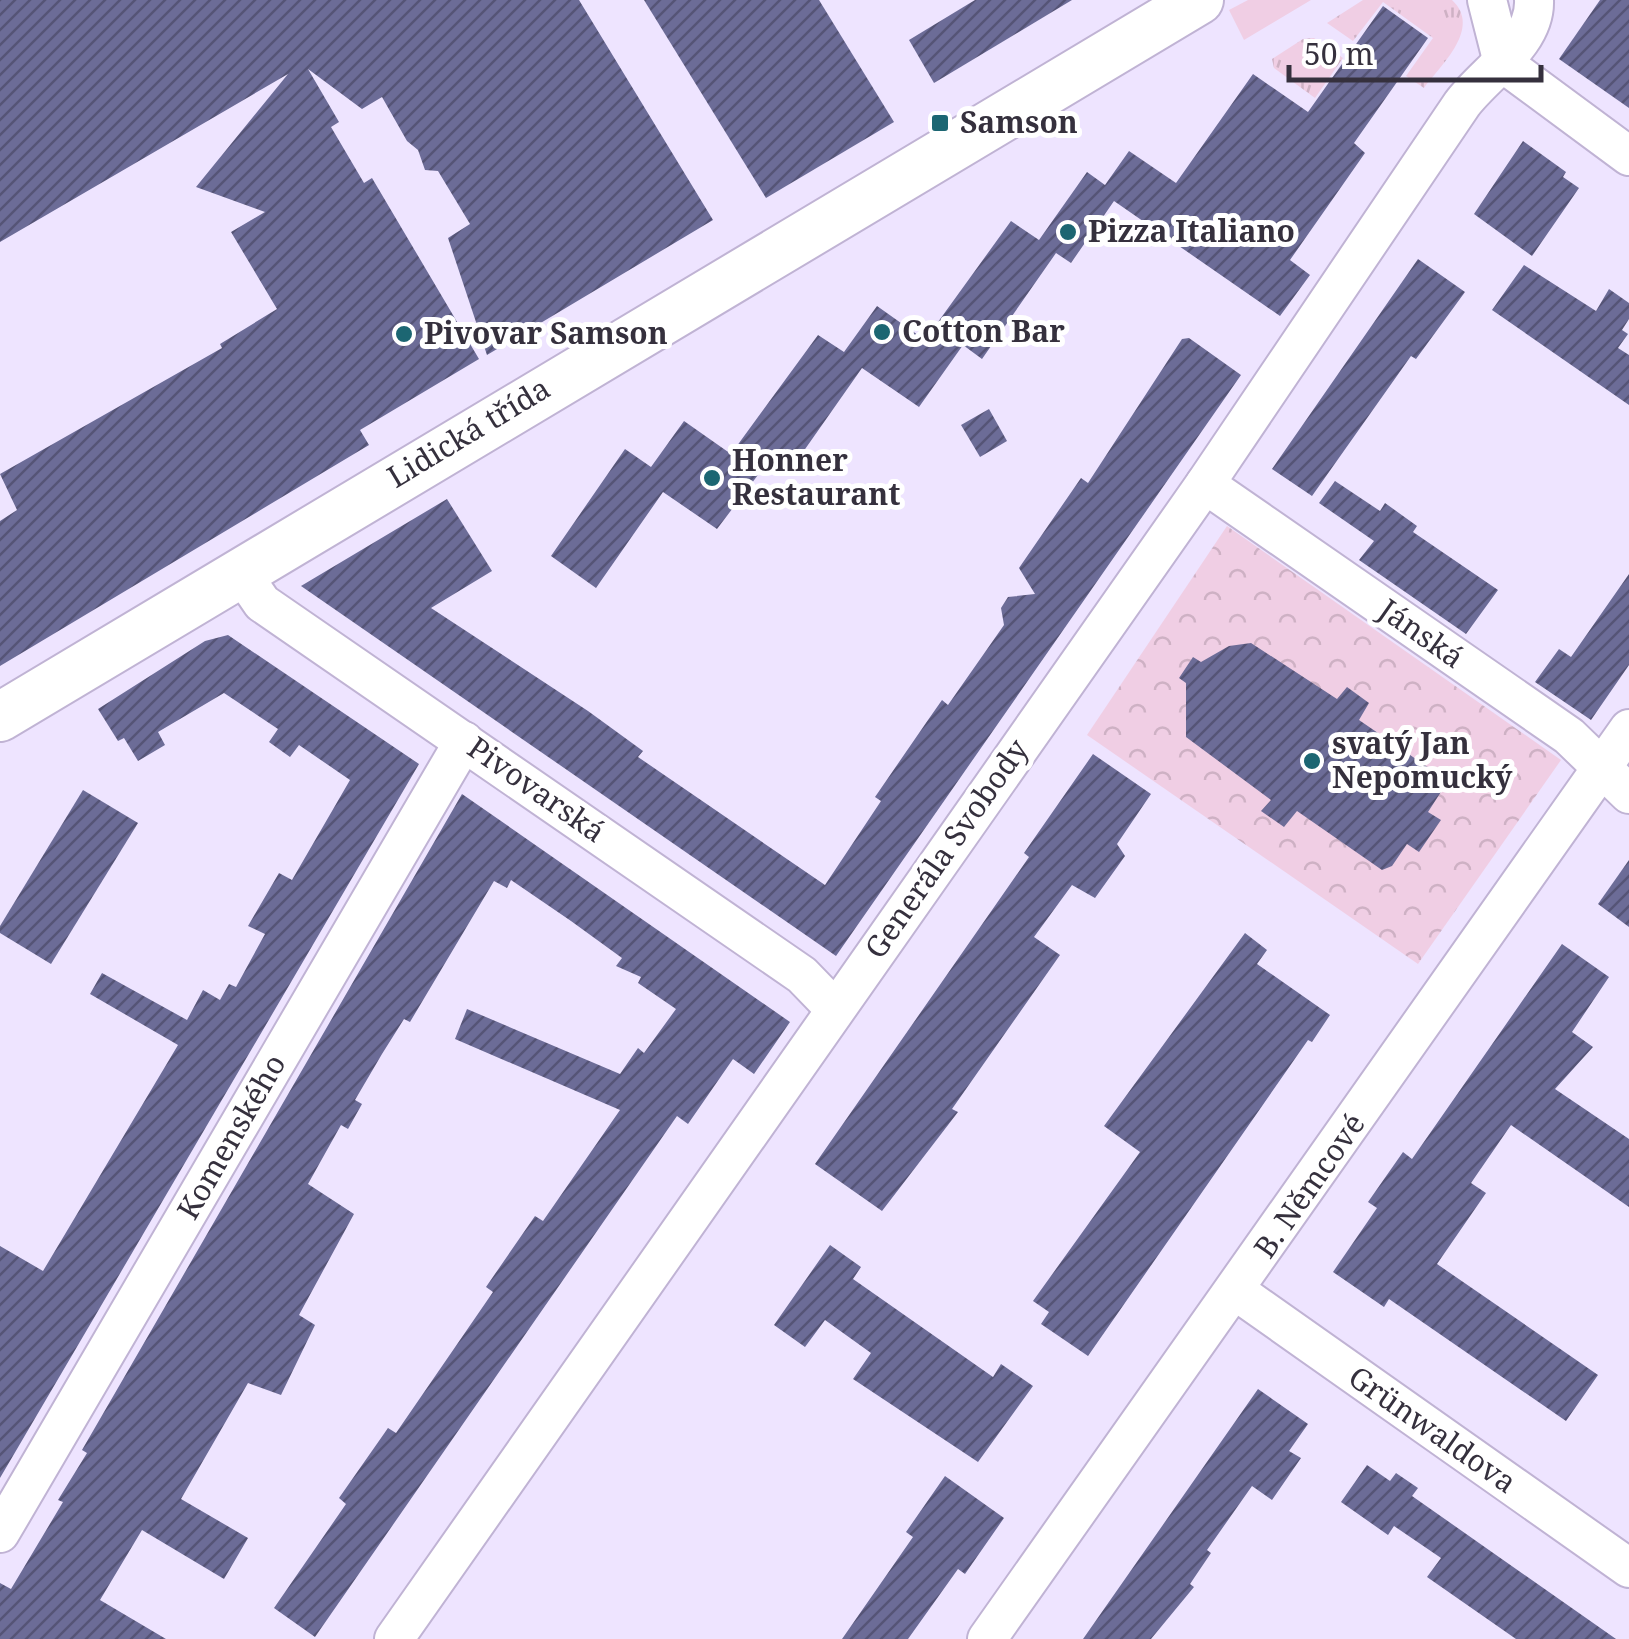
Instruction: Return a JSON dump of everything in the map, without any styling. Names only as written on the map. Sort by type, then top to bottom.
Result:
[{"type":"street","name":"Lidická třída","points":[[0,717],[1199,0]]},
{"type":"street","points":[[1486,0],[1504,63],[1629,156]]},
{"type":"street","name":"Generála Svobody","points":[[394,1639],[1205,484],[1476,84],[1504,63],[1534,15],[1534,0]]},
{"type":"street","name":"Jánská","points":[[1205,484],[1569,736],[1629,794]]},
{"type":"street","name":"Pivovarská","points":[[240,571],[262,602],[802,975],[834,1008]]},
{"type":"street","name":"B. Němcové","points":[[988,1639],[1629,729]]},
{"type":"street","name":"Komenského","points":[[0,1532],[464,740]]},
{"type":"street","name":"Grünwaldova","points":[[1236,1290],[1629,1568]]},
{"type":"green space","points":[[1248,0],[1311,0],[1244,40],[1229,10]]},
{"type":"green space","points":[[1363,0],[1452,0],[1460,11],[1463,22],[1456,46],[1424,88],[1406,76],[1433,38],[1383,2],[1353,41],[1327,23]]},
{"type":"green space","points":[[1314,38],[1343,58],[1315,98],[1274,68],[1272,59],[1303,39]]},
{"type":"green space","points":[[1227,526],[1561,760],[1418,964],[1087,735]]},
{"type":"building","name":"Pivovar Samson","points":[[0,0],[579,0],[713,220],[487,355],[448,238],[470,224],[438,171],[425,170],[418,150],[407,141],[382,97],[362,109],[308,69],[339,122],[331,127],[364,183],[372,178],[479,359],[360,430],[369,445],[0,666],[0,521],[17,510],[0,474],[222,348],[220,344],[277,309],[231,232],[265,212],[196,187],[288,74],[0,242]]},
{"type":"building","points":[[644,0],[819,0],[894,122],[766,198]]},
{"type":"building","points":[[975,0],[1072,0],[934,83],[909,40]]},
{"type":"building","points":[[1600,0],[1629,0],[1629,108],[1559,59]]},
{"type":"building","points":[[1383,6],[1428,38],[1354,143],[1365,153],[1290,260],[1310,275],[1280,316],[1114,201],[1071,263],[1056,253],[982,359],[963,345],[919,407],[862,368],[789,472],[770,459],[717,529],[663,492],[596,588],[551,556],[625,449],[651,467],[684,421],[731,454],[818,335],[844,352],[877,306],[925,340],[1011,221],[1039,240],[1087,172],[1105,185],[1129,151],[1176,183],[1253,74],[1308,112]]},
{"type":"building","points":[[1523,141],[1566,172],[1563,177],[1579,188],[1532,256],[1474,214]]},
{"type":"building","points":[[1418,259],[1465,292],[1416,359],[1411,356],[1312,496],[1272,469]]},
{"type":"building","points":[[1524,265],[1596,311],[1609,289],[1629,303],[1629,319],[1622,330],[1628,334],[1618,348],[1629,355],[1629,405],[1492,310]]},
{"type":"building","points":[[1189,338],[1241,375],[836,956],[301,586],[447,499],[492,571],[431,608],[588,711],[643,751],[638,757],[825,885],[881,801],[875,797],[928,720],[942,700],[948,705],[1004,625],[1001,608],[1008,597],[1035,594],[1019,568],[1081,478],[1088,483],[1182,339]]},
{"type":"building","points":[[989,409],[1007,441],[980,457],[961,425]]},
{"type":"building","points":[[1335,481],[1380,511],[1385,503],[1417,526],[1413,532],[1498,590],[1466,634],[1359,560],[1374,541],[1319,503]]},
{"type":"building","points":[[1629,574],[1629,665],[1591,720],[1535,682],[1559,649],[1571,657]]},
{"type":"building","points":[[228,635],[419,764],[0,1478],[0,1246],[43,1271],[178,1045],[90,994],[102,973],[187,1020],[203,990],[220,1000],[229,984],[236,987],[265,934],[248,926],[279,873],[292,880],[350,780],[299,745],[290,757],[269,742],[278,729],[224,693],[158,732],[165,745],[138,761],[124,738],[118,741],[98,709],[205,641]]},
{"type":"building","name":"svatý Jan Nepomucký","points":[[1251,643],[1337,699],[1347,687],[1369,703],[1359,720],[1448,781],[1428,812],[1441,820],[1419,852],[1407,844],[1392,866],[1382,870],[1297,811],[1284,827],[1261,811],[1271,800],[1186,737],[1186,683],[1179,678],[1193,657],[1201,662],[1229,646]]},
{"type":"building","points":[[1093,754],[1151,794],[1117,844],[1125,856],[1095,898],[1072,885],[1034,937],[1060,955],[952,1109],[958,1112],[882,1211],[815,1164],[1029,857],[1024,853]]},
{"type":"building","points":[[83,790],[138,823],[51,964],[0,933],[0,926]]},
{"type":"building","points":[[462,794],[790,1022],[754,1074],[733,1059],[688,1124],[677,1116],[315,1637],[274,1608],[346,1504],[339,1498],[388,1428],[396,1433],[493,1292],[486,1287],[535,1216],[543,1221],[620,1110],[455,1039],[467,1009],[620,1074],[638,1048],[644,1053],[676,1009],[638,983],[641,977],[616,966],[622,958],[571,921],[511,880],[507,888],[494,881],[410,1022],[404,1019],[382,1054],[355,1100],[362,1104],[348,1129],[341,1125],[308,1184],[354,1214],[299,1315],[315,1325],[281,1395],[248,1383],[181,1499],[248,1538],[224,1579],[142,1530],[100,1600],[166,1639],[0,1639],[0,1583],[11,1589],[63,1502],[58,1500],[87,1453],[82,1450]]},
{"type":"building","points":[[1629,860],[1629,927],[1598,904]]},
{"type":"building","points":[[1245,933],[1267,950],[1257,964],[1330,1015],[1312,1042],[1308,1040],[1088,1356],[1041,1324],[1049,1312],[1033,1301],[1140,1152],[1104,1126]]},
{"type":"building","points":[[1562,944],[1609,977],[1572,1032],[1593,1047],[1555,1089],[1629,1139],[1629,1207],[1511,1125],[1471,1183],[1486,1193],[1437,1264],[1598,1375],[1566,1421],[1389,1299],[1384,1307],[1333,1272],[1377,1208],[1368,1202],[1403,1152],[1412,1159]]},
{"type":"building","points":[[830,1245],[861,1267],[853,1279],[993,1377],[1001,1364],[1033,1386],[978,1462],[853,1379],[871,1353],[825,1320],[805,1347],[774,1325]]},
{"type":"building","points":[[1258,1389],[1308,1424],[1289,1451],[1301,1458],[1272,1500],[1252,1486],[1207,1550],[1211,1553],[1190,1584],[1194,1587],[1151,1639],[1083,1639]]},
{"type":"building","points":[[1367,1465],[1390,1481],[1396,1473],[1418,1488],[1412,1496],[1616,1639],[1516,1639],[1427,1577],[1441,1558],[1394,1526],[1388,1535],[1341,1502]]},
{"type":"building","points":[[945,1476],[1004,1518],[965,1574],[958,1569],[908,1639],[842,1639],[913,1537],[906,1532]]},
{"type":"place","name":"Samson","points":[[940,123]]},
{"type":"place","name":"Pizza Italiano","points":[[1068,232]]},
{"type":"place","name":"Cotton Bar","points":[[882,332]]},
{"type":"place","name":"Pivovar Samson","points":[[404,334]]},
{"type":"place","name":"Honner Restaurant","points":[[712,478]]},
{"type":"place","name":"svatý Jan Nepomucký","points":[[1312,761]]}]
